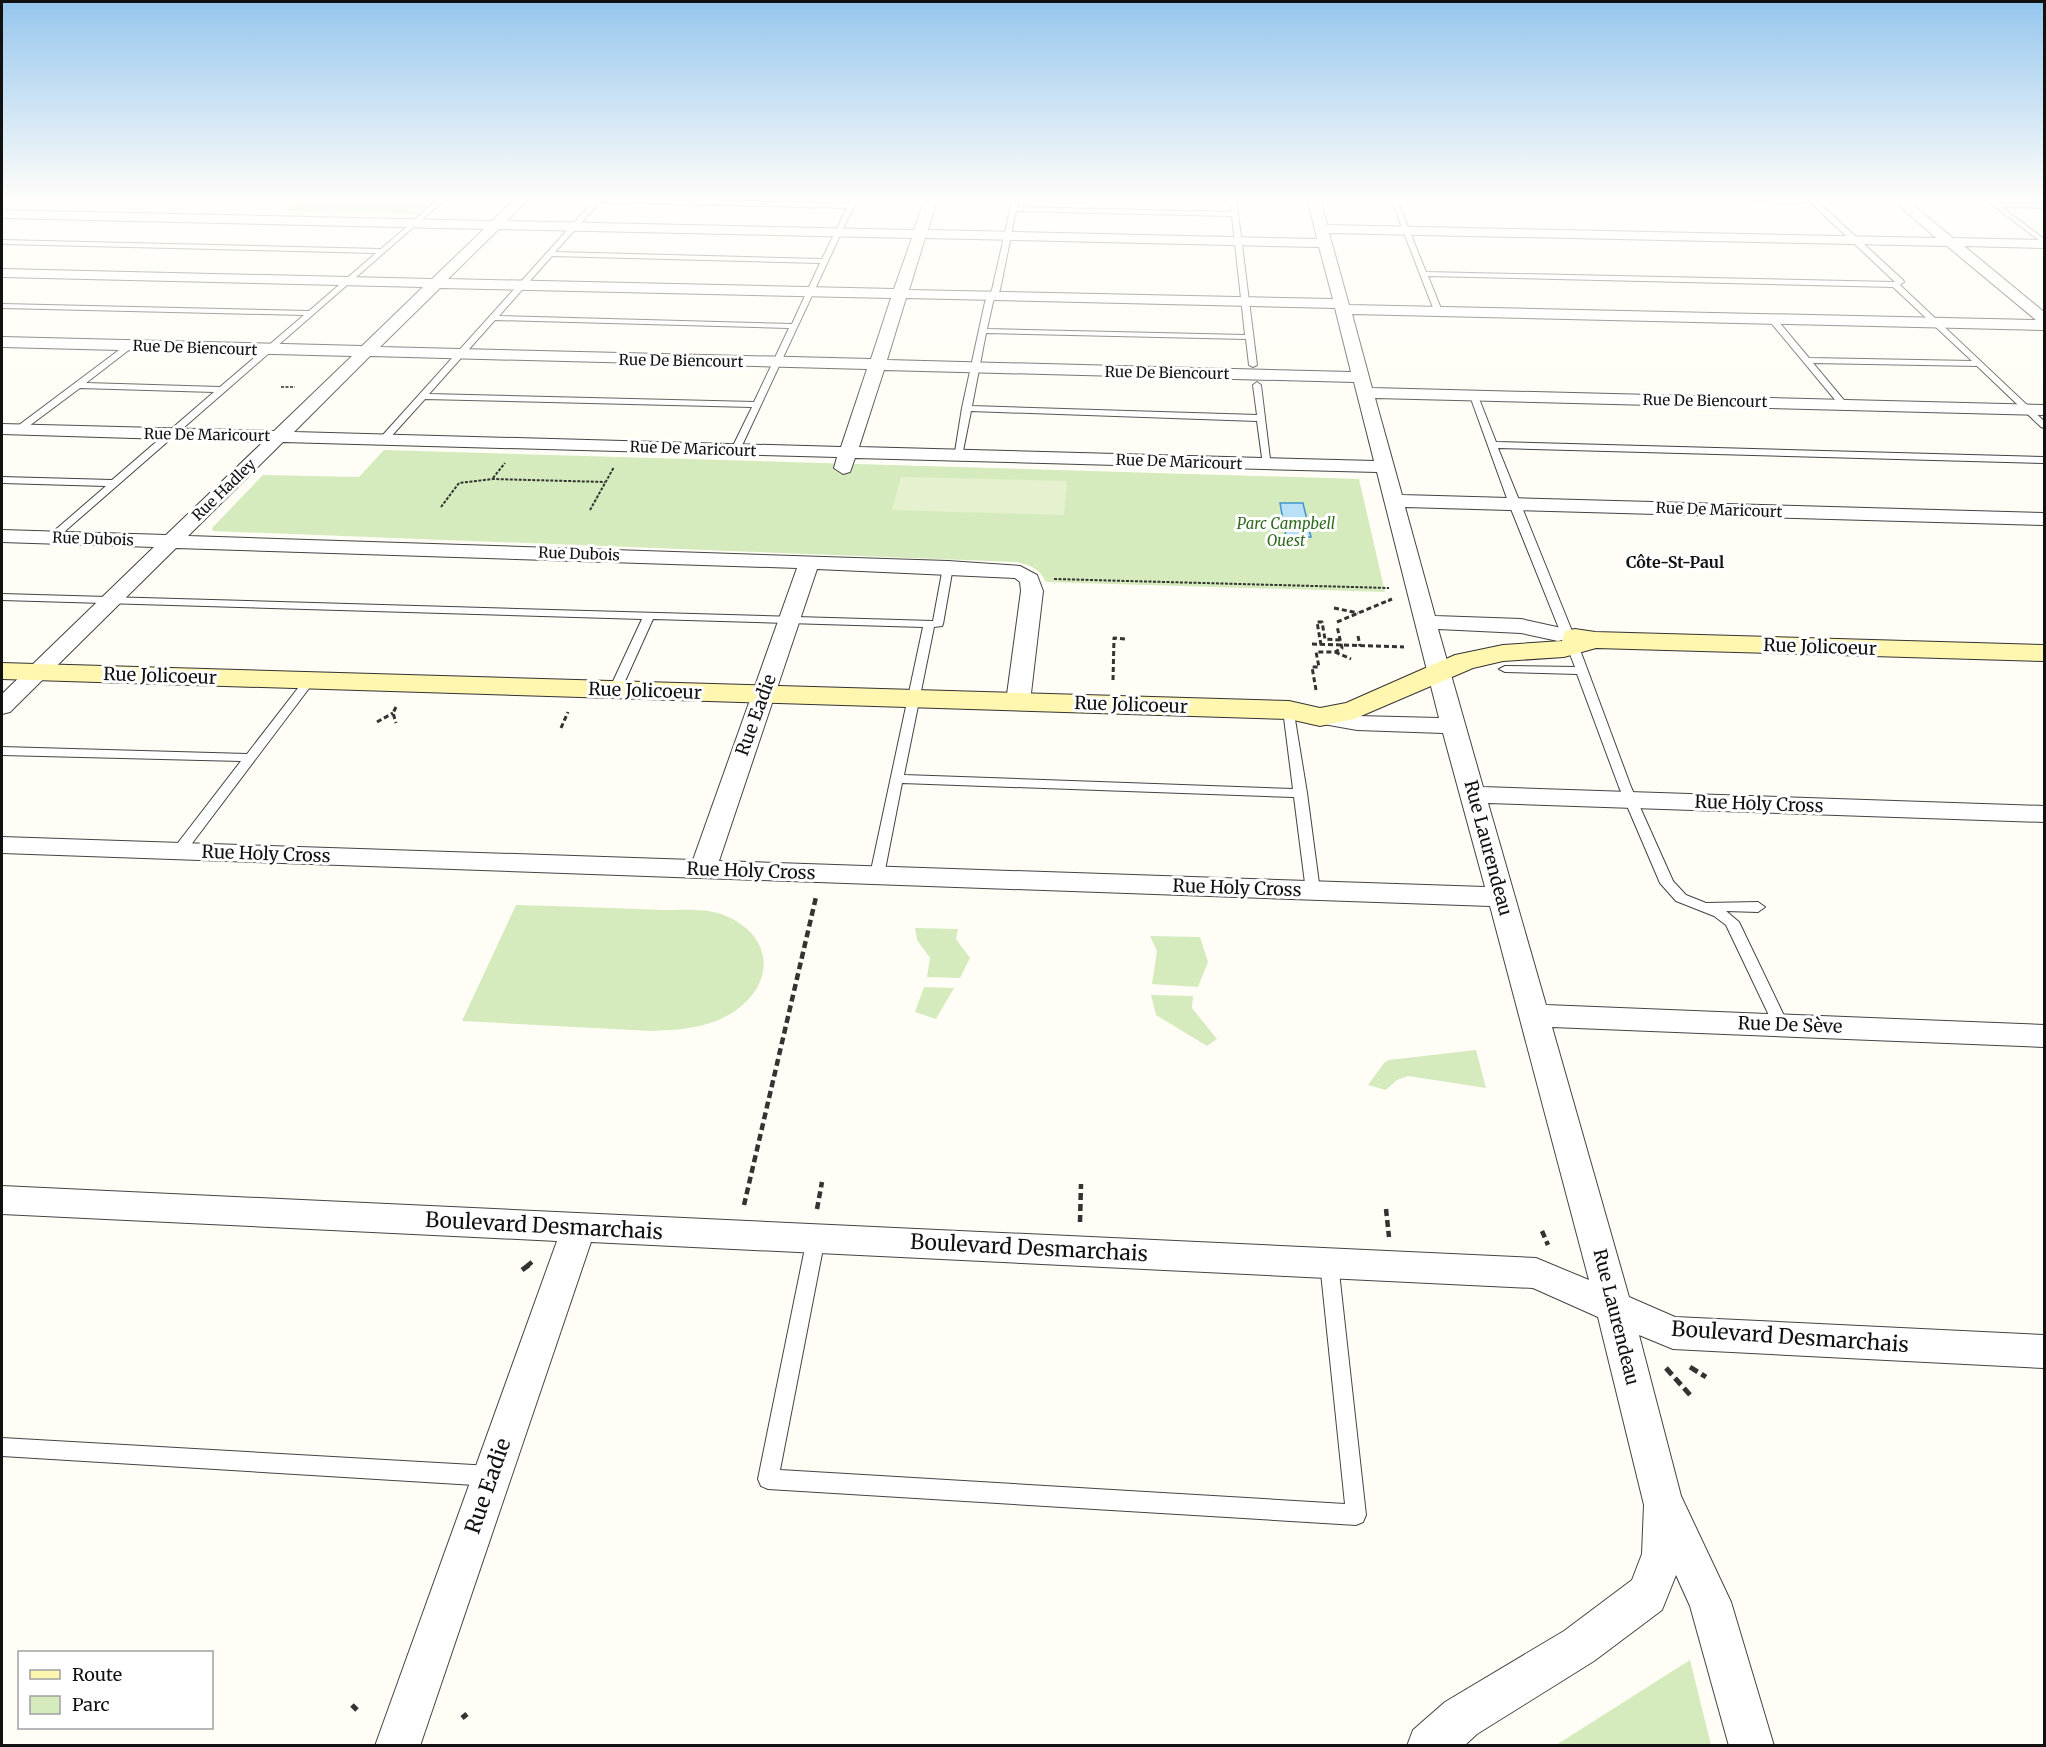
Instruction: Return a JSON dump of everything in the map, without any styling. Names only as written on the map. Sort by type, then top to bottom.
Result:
[{"type":"street","points":[[276,279],[1246,302],[1438,311],[2044,324]]},
{"type":"street","name":"Rue Hadley","points":[[2,707],[441,279]]},
{"type":"street","points":[[845,461],[904,279]]},
{"type":"street","name":"Rue Laurendeau","points":[[1334,279],[1454,726],[1614,1308],[1662,1500],[1710,1602],[1752,1746]]},
{"type":"street","points":[[1994,279],[2044,319]]},
{"type":"street","name":"Rue De Biencourt","points":[[2,342],[975,368],[1363,385],[1474,396],[2037,410]]},
{"type":"street","name":"Rue De Maricourt","points":[[10,429],[736,450],[845,461],[957,456],[1384,467]]},
{"type":"street","name":"Rue De Maricourt","points":[[1394,501],[2044,519]]},
{"type":"street","name":"Rue Dubois","points":[[2,536],[809,562],[1020,572],[1030,579],[1032,591],[1018,702]]},
{"type":"street","name":"Rue Eadie","points":[[703,869],[809,562]]},
{"type":"street","name":"Rue Jolicoeur","points":[[1427,622],[1521,626],[1575,646]]},
{"type":"street","name":"Rue Jolicoeur","points":[[1289,710],[1438,665],[1486,656],[1575,646],[2044,653]]},
{"type":"street","name":"Rue Jolicoeur","points":[[2,671],[1289,710],[1318,703],[1354,710],[1438,665]]},
{"type":"street","name":"Rue Jolicoeur","points":[[1318,703],[1357,723],[1454,726]]},
{"type":"street","name":"Rue Holy Cross","points":[[1474,795],[2044,814]]},
{"type":"street","name":"Rue Holy Cross","points":[[2,845],[1501,897]]},
{"type":"street","name":"Rue De Sève","points":[[1535,1016],[2044,1036]]},
{"type":"street","name":"Boulevard Desmarchais","points":[[2,1200],[579,1227],[817,1224],[1329,1263],[1536,1273],[1673,1333],[2044,1351]]},
{"type":"street","name":"Rue Eadie","points":[[397,1746],[579,1227]]},
{"type":"street","name":"Rue Laurendeau","points":[[1429,1746],[1461,1718],[1579,1646],[1647,1595],[1663,1554],[1662,1500]]},
{"type":"lane","points":[[384,439],[528,279]]},
{"type":"lane","points":[[736,450],[816,279]]},
{"type":"lane","points":[[957,456],[975,368],[997,279]]},
{"type":"lane","points":[[1244,279],[1253,364]]},
{"type":"lane","points":[[1426,279],[1438,311]]},
{"type":"lane","points":[[1618,279],[1895,285],[1900,282],[1896,279]]},
{"type":"lane","points":[[52,537],[349,280]]},
{"type":"lane","points":[[1895,285],[1980,364],[2037,410],[2044,425]]},
{"type":"lane","points":[[2,306],[311,313]]},
{"type":"lane","points":[[493,318],[795,326]]},
{"type":"lane","points":[[1771,318],[1844,405]]},
{"type":"lane","points":[[984,331],[1250,337]]},
{"type":"lane","points":[[10,429],[79,386],[130,346]]},
{"type":"lane","points":[[1806,360],[1980,364]]},
{"type":"lane","points":[[1257,385],[1268,465]]},
{"type":"lane","points":[[79,386],[222,390]]},
{"type":"lane","points":[[423,396],[758,405]]},
{"type":"lane","points":[[1474,396],[1514,504],[1575,646],[1631,800],[1667,884],[1681,898],[1719,913],[1732,922],[1780,1024]]},
{"type":"lane","points":[[966,408],[1262,418]]},
{"type":"lane","points":[[1492,445],[2044,460]]},
{"type":"lane","points":[[2,480],[115,483]]},
{"type":"lane","points":[[2,597],[938,624],[948,567]]},
{"type":"lane","points":[[615,690],[649,615]]},
{"type":"lane","points":[[877,875],[929,623]]},
{"type":"lane","points":[[1505,669],[1575,646]]},
{"type":"lane","points":[[179,851],[309,681]]},
{"type":"lane","points":[[1289,710],[1314,891]]},
{"type":"lane","points":[[2,751],[249,758]]},
{"type":"lane","points":[[896,779],[1301,793]]},
{"type":"lane","points":[[1701,906],[1758,907]]},
{"type":"lane","points":[[817,1224],[768,1479],[1356,1515],[1329,1263]]},
{"type":"lane","points":[[2,1448],[491,1476]]},
{"type":"path","points":[[590,510],[615,465]]},
{"type":"path","points":[[441,507],[459,483],[493,479],[605,482]]},
{"type":"path","points":[[1065,579],[1389,588]]},
{"type":"path","points":[[1335,652],[1342,648],[1337,624],[1392,599]]},
{"type":"path","points":[[1334,608],[1359,613]]},
{"type":"path","points":[[1321,645],[1317,622],[1322,622],[1325,639],[1340,640]]},
{"type":"path","points":[[1358,636],[1360,646]]},
{"type":"path","points":[[1113,687],[1114,638],[1125,639]]},
{"type":"path","points":[[1312,644],[1404,647]]},
{"type":"path","points":[[1318,703],[1312,667],[1319,668],[1316,652],[1335,652],[1351,658]]},
{"type":"path","points":[[378,722],[393,713],[400,701]]},
{"type":"path","points":[[561,728],[572,706]]},
{"type":"path","points":[[393,713],[396,723]]},
{"type":"path","points":[[744,1206],[818,890]]},
{"type":"path","points":[[817,1224],[822,1182]]},
{"type":"path","points":[[1080,1224],[1081,1184]]},
{"type":"path","points":[[1386,1209],[1389,1238]]},
{"type":"path","points":[[1665,1368],[1691,1396]]},
{"type":"green space","name":"Parc Campbell Ouest","points":[[384,450],[1359,479],[1385,592],[1046,582],[1034,568],[1017,562],[213,531],[212,528],[263,475],[359,477]]},
{"type":"green space","points":[[901,477],[1067,481],[1064,515],[892,510]]},
{"type":"green space","points":[[516,905],[714,912],[738,922],[750,932],[759,944],[763,958],[763,971],[749,999],[735,1011],[705,1025],[694,1027],[651,1031],[462,1021]]},
{"type":"green space","points":[[915,928],[958,929],[956,939],[970,958],[960,978],[927,977],[930,958],[917,940]]},
{"type":"green space","points":[[1150,936],[1200,937],[1208,962],[1198,987],[1152,984],[1157,951]]},
{"type":"green space","points":[[924,987],[954,988],[936,1019],[915,1012]]},
{"type":"green space","points":[[1151,995],[1193,996],[1192,1008],[1217,1039],[1207,1046],[1156,1015]]},
{"type":"green space","points":[[1476,1050],[1486,1088],[1408,1076],[1397,1080],[1386,1090],[1368,1085],[1384,1063],[1389,1060]]},
{"type":"green space","points":[[1690,1660],[1711,1745],[1556,1745]]},
{"type":"water","points":[[1280,503],[1303,503],[1311,537],[1286,537]]},
{"type":"district","name":"Côte-St-Paul","points":[[1675,562]]}]
